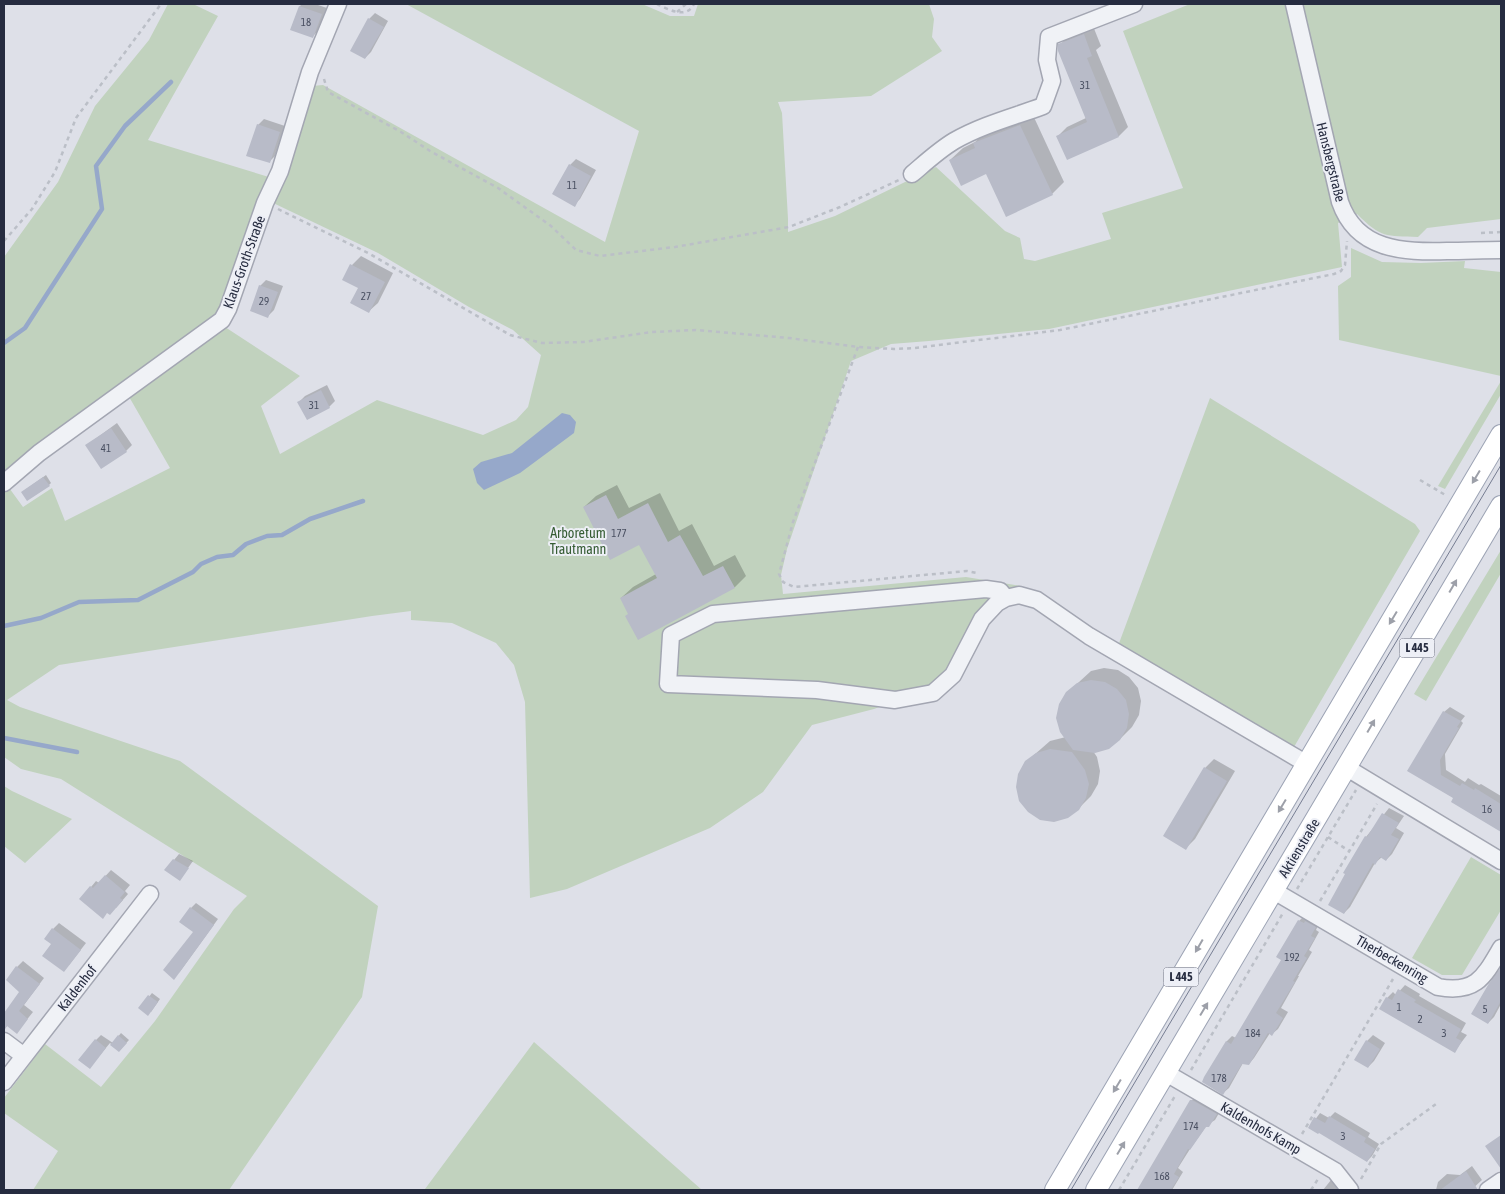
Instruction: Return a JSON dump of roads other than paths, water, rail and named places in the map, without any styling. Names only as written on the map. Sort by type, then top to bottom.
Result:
[{"type":"main road","name":"L 445","points":[[1055,1190],[1501,435]]},
{"type":"main road","name":"Aktienstraße","points":[[1096,1190],[1166,1073],[1282,895],[1354,772],[1501,506]]},
{"type":"street","name":"Klaus-Groth-Straße","points":[[4,483],[39,453],[222,320],[228,309],[265,203],[280,172],[310,72],[338,4]]},
{"type":"street","points":[[912,174],[953,142],[996,121],[1018,116],[1043,106],[1052,81],[1047,60],[1049,37],[1134,4]]},
{"type":"street","name":"Hansbergstraße","points":[[1294,4],[1340,202],[1350,222],[1363,236],[1374,242],[1405,251],[1501,250]]},
{"type":"street","points":[[1006,598],[1000,590],[986,589],[713,614],[671,636],[668,684],[818,690],[894,700],[933,693],[954,675],[982,620],[997,603],[1006,598],[1019,595],[1036,600],[1089,636],[1307,764]]},
{"type":"street","points":[[1354,772],[1501,861]]},
{"type":"street","name":"Kaldenhof","points":[[4,1082],[150,894]]},
{"type":"street","name":"Therbeckenring","points":[[1282,895],[1438,987],[1451,989],[1466,988],[1478,982],[1486,973],[1501,948]]},
{"type":"street","points":[[4,1041],[24,1056]]},
{"type":"street","name":"Kaldenhofs Kamp","points":[[1166,1073],[1336,1172],[1354,1186]]},
{"type":"street","points":[[1488,1190],[1501,1181]]},
{"type":"water","points":[[562,413],[570,415],[576,422],[574,433],[520,473],[484,490],[477,483],[473,469],[481,462],[512,453]]},
{"type":"waterway","points":[[4,343],[25,328],[102,209],[96,166],[125,126],[171,82]]},
{"type":"waterway","points":[[4,626],[41,618],[79,602],[138,600],[193,572],[201,564],[217,557],[233,555],[246,544],[267,536],[282,535],[310,519],[363,501]]},
{"type":"waterway","points":[[4,738],[77,752]]},
{"type":"tram line","points":[[1071,1190],[1501,465]]},
{"type":"park label","name":"Arboretum Trautmann","points":[[578,542]]}]
